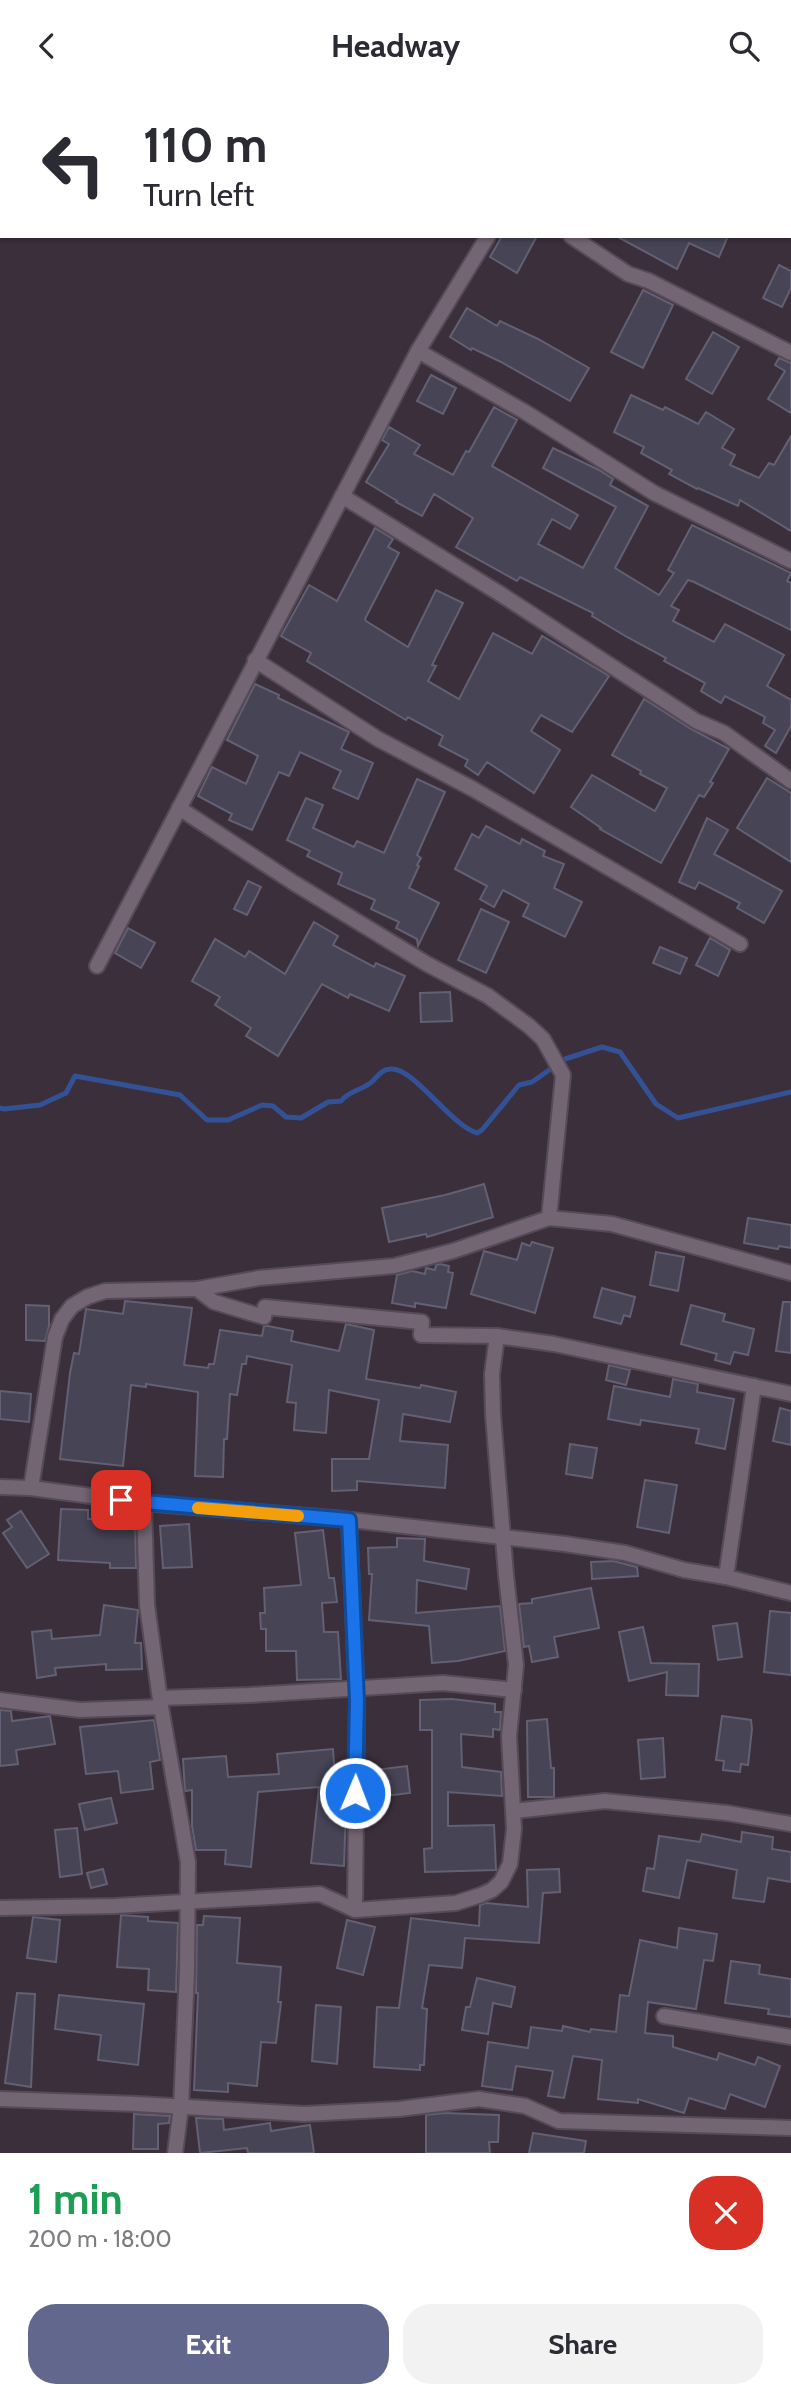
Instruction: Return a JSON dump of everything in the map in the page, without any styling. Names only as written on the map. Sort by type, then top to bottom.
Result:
[{"type":"street","points":[[97,966],[418,351],[487,238]]},
{"type":"street","points":[[574,238],[628,274],[649,281],[791,353]]},
{"type":"street","points":[[418,351],[525,412],[654,493],[791,561]]},
{"type":"street","points":[[342,496],[502,595],[696,721],[724,733],[791,781]]},
{"type":"street","points":[[255,660],[378,739],[485,795],[740,944]]},
{"type":"street","points":[[179,808],[294,883],[427,964],[488,996],[529,1025],[542,1039],[563,1075],[549,1218]]},
{"type":"street","points":[[31,1488],[55,1337],[62,1319],[72,1306],[105,1291],[197,1289],[259,1278],[394,1266],[453,1251],[549,1218],[612,1224],[791,1273]]},
{"type":"street","points":[[197,1289],[214,1302],[264,1317],[265,1307],[331,1311],[422,1322],[421,1335],[497,1336],[554,1344],[791,1394]]},
{"type":"street","points":[[0,1908],[187,1903],[320,1895],[355,1910],[456,1903],[492,1890],[501,1882],[510,1864],[514,1811],[509,1736],[516,1665],[503,1536],[493,1388],[497,1336]]},
{"type":"street","points":[[726,1577],[754,1386]]},
{"type":"street","points":[[0,1487],[503,1536],[625,1553],[684,1570],[791,1593]]},
{"type":"street","points":[[144,1503],[147,1605],[188,1862],[187,1972],[181,2108],[175,2153]]},
{"type":"street","points":[[349,1520],[356,1687],[355,1910]]},
{"type":"street","points":[[0,1700],[80,1710],[356,1687],[443,1683],[514,1690]]},
{"type":"street","points":[[514,1811],[605,1801],[727,1813],[791,1824]]},
{"type":"street","points":[[664,2016],[791,2037]]},
{"type":"street","points":[[1,2099],[271,2113],[399,2109],[480,2099],[525,2106],[559,2122],[791,2128]]},
{"type":"building","points":[[501,238],[536,238],[517,273],[490,257]]},
{"type":"building","points":[[620,238],[727,238],[719,257],[689,243],[677,269]]},
{"type":"building","points":[[779,265],[791,271],[791,288],[782,307],[763,298]]},
{"type":"building","points":[[643,290],[673,305],[643,368],[611,352]]},
{"type":"building","points":[[467,308],[497,326],[500,321],[538,339],[589,368],[570,401],[450,337]]},
{"type":"building","points":[[713,332],[739,347],[712,394],[686,379]]},
{"type":"building","points":[[779,358],[791,363],[791,413],[768,399],[785,371],[775,365]]},
{"type":"building","points":[[431,375],[456,388],[443,414],[417,401]]},
{"type":"building","points":[[631,395],[663,410],[665,407],[698,424],[706,412],[734,429],[722,448],[735,455],[730,465],[759,478],[769,463],[774,465],[791,436],[791,531],[740,500],[738,506],[669,474],[672,470],[641,453],[644,447],[614,432]]},
{"type":"building","points":[[494,407],[517,420],[492,466],[578,515],[570,529],[552,519],[538,544],[583,568],[616,507],[543,468],[553,448],[599,470],[613,479],[610,485],[648,506],[615,568],[659,595],[674,573],[668,570],[692,525],[791,573],[787,581],[791,583],[791,630],[688,580],[671,606],[679,610],[673,621],[714,642],[725,624],[784,655],[767,686],[791,700],[791,726],[776,753],[765,746],[775,730],[763,723],[765,717],[725,696],[721,703],[701,691],[705,683],[592,616],[593,613],[520,577],[517,581],[456,547],[473,518],[434,494],[422,516],[366,482],[389,444],[382,440],[389,427],[420,445],[414,454],[453,475]]},
{"type":"building","points":[[375,528],[393,539],[388,547],[399,553],[366,621],[408,647],[436,590],[463,603],[432,665],[436,666],[428,681],[459,699],[493,633],[532,654],[542,636],[609,676],[572,732],[541,715],[531,731],[560,750],[534,793],[487,762],[478,775],[465,766],[468,760],[439,745],[443,736],[408,717],[406,720],[307,661],[311,653],[281,636],[309,585],[337,601]]},
{"type":"building","points":[[255,684],[349,732],[341,749],[373,763],[358,799],[333,788],[341,771],[300,752],[289,776],[279,772],[252,830],[229,820],[232,814],[198,796],[212,767],[246,784],[258,756],[227,740]]},
{"type":"building","points":[[644,699],[729,749],[710,782],[713,783],[704,797],[699,795],[661,863],[600,829],[571,807],[592,775],[655,811],[667,788],[612,755]]},
{"type":"building","points":[[767,778],[791,793],[791,862],[737,828]]},
{"type":"building","points":[[417,779],[445,792],[417,855],[421,858],[409,888],[439,903],[418,946],[417,939],[396,928],[399,922],[371,909],[375,900],[338,884],[342,873],[307,856],[310,851],[287,840],[306,798],[323,805],[313,828],[354,847],[357,841],[384,853]]},
{"type":"building","points":[[707,818],[728,830],[714,854],[782,891],[764,923],[737,908],[740,903],[699,882],[695,889],[679,882]]},
{"type":"building","points":[[486,826],[520,844],[522,839],[545,851],[543,856],[564,864],[554,888],[582,902],[565,937],[523,916],[529,904],[503,890],[494,907],[480,899],[487,886],[455,869],[472,834],[479,838]]},
{"type":"building","points":[[248,881],[261,887],[247,915],[234,909]]},
{"type":"building","points":[[481,909],[509,922],[486,973],[458,960]]},
{"type":"building","points":[[314,922],[338,936],[333,945],[374,967],[376,963],[405,976],[389,1011],[350,994],[348,998],[322,984],[278,1056],[246,1036],[251,1028],[215,1005],[220,997],[192,981],[215,939],[245,957],[249,951],[285,974]]},
{"type":"building","points":[[128,928],[155,943],[141,968],[115,953]]},
{"type":"building","points":[[710,938],[730,950],[718,976],[696,965]]},
{"type":"building","points":[[660,947],[687,958],[680,974],[653,963]]},
{"type":"building","points":[[450,992],[452,1021],[421,1022],[420,993]]},
{"type":"building","points":[[484,1184],[493,1217],[427,1237],[426,1234],[389,1242],[382,1208]]},
{"type":"building","points":[[748,1218],[791,1225],[791,1248],[779,1246],[778,1249],[744,1243]]},
{"type":"building","points":[[532,1242],[553,1248],[535,1313],[471,1294],[484,1251],[517,1260],[522,1243],[530,1246]]},
{"type":"building","points":[[656,1252],[684,1257],[678,1291],[650,1285]]},
{"type":"building","points":[[436,1265],[449,1266],[448,1272],[453,1273],[446,1308],[415,1303],[415,1307],[392,1303],[397,1275],[412,1271],[425,1274],[426,1268],[435,1270]]},
{"type":"building","points":[[602,1288],[635,1297],[630,1317],[624,1315],[621,1324],[594,1317]]},
{"type":"building","points":[[125,1301],[192,1308],[184,1365],[208,1368],[209,1364],[214,1364],[220,1330],[262,1336],[264,1326],[268,1326],[293,1331],[291,1341],[339,1351],[346,1324],[374,1330],[366,1379],[456,1392],[450,1422],[403,1414],[400,1441],[448,1445],[445,1488],[357,1481],[357,1490],[332,1491],[332,1459],[369,1459],[379,1400],[329,1390],[326,1433],[294,1430],[296,1403],[287,1402],[292,1365],[247,1356],[246,1364],[242,1364],[237,1395],[230,1394],[227,1439],[224,1439],[223,1477],[195,1476],[198,1392],[146,1384],[146,1387],[131,1385],[123,1466],[60,1459],[70,1373],[74,1353],[79,1354],[86,1309],[123,1314]]},
{"type":"building","points":[[783,1302],[791,1302],[791,1353],[776,1351]]},
{"type":"building","points":[[26,1305],[49,1306],[49,1326],[45,1341],[26,1340]]},
{"type":"building","points":[[691,1305],[725,1314],[723,1321],[754,1329],[748,1355],[734,1352],[730,1364],[715,1360],[717,1354],[681,1344]]},
{"type":"building","points":[[609,1365],[630,1370],[626,1385],[606,1380]]},
{"type":"building","points":[[673,1379],[698,1384],[697,1392],[734,1399],[725,1449],[696,1443],[699,1429],[641,1420],[640,1425],[608,1419],[614,1386],[670,1397]]},
{"type":"building","points":[[0,1391],[31,1394],[29,1422],[0,1419]]},
{"type":"building","points":[[780,1408],[791,1411],[791,1445],[773,1441]]},
{"type":"building","points":[[570,1444],[597,1448],[592,1478],[566,1474]]},
{"type":"building","points":[[645,1480],[677,1485],[669,1533],[637,1527]]},
{"type":"building","points":[[61,1509],[88,1510],[88,1519],[135,1519],[136,1568],[110,1568],[110,1563],[58,1560]]},
{"type":"building","points":[[21,1511],[49,1554],[27,1568],[3,1533],[12,1527],[7,1520]]},
{"type":"building","points":[[189,1524],[192,1567],[163,1568],[160,1526]]},
{"type":"building","points":[[323,1530],[329,1578],[334,1578],[337,1602],[322,1603],[324,1632],[338,1632],[341,1679],[297,1680],[296,1651],[266,1651],[266,1629],[261,1629],[260,1613],[265,1613],[264,1588],[301,1585],[295,1533]]},
{"type":"building","points":[[397,1538],[425,1539],[424,1561],[469,1569],[466,1589],[417,1580],[416,1613],[500,1606],[505,1651],[458,1661],[432,1663],[429,1626],[369,1620],[372,1574],[369,1574],[368,1548],[397,1547]]},
{"type":"building","points":[[613,1561],[637,1567],[638,1576],[592,1579],[591,1562]]},
{"type":"building","points":[[591,1588],[599,1628],[554,1637],[558,1657],[532,1662],[529,1646],[524,1647],[519,1604]]},
{"type":"building","points":[[104,1605],[138,1610],[135,1643],[141,1643],[142,1669],[106,1670],[106,1664],[55,1668],[56,1675],[37,1678],[32,1632],[51,1630],[52,1639],[100,1635]]},
{"type":"building","points":[[770,1611],[791,1613],[791,1675],[764,1672]]},
{"type":"building","points":[[737,1623],[742,1657],[718,1660],[713,1626]]},
{"type":"building","points":[[643,1627],[651,1663],[699,1664],[698,1696],[666,1695],[667,1672],[629,1681],[619,1632]]},
{"type":"building","points":[[452,1699],[495,1704],[495,1712],[501,1712],[500,1730],[493,1729],[493,1737],[461,1734],[462,1767],[501,1772],[502,1796],[448,1792],[448,1826],[494,1825],[496,1870],[425,1872],[424,1849],[432,1848],[432,1730],[420,1730],[420,1700]]},
{"type":"building","points":[[0,1710],[11,1711],[12,1721],[50,1716],[55,1744],[16,1750],[18,1764],[0,1766]]},
{"type":"building","points":[[722,1716],[751,1720],[748,1765],[741,1764],[740,1772],[723,1770],[724,1761],[716,1760]]},
{"type":"building","points":[[547,1719],[551,1768],[554,1768],[554,1797],[528,1797],[527,1721]]},
{"type":"building","points":[[154,1720],[160,1760],[150,1762],[153,1789],[121,1793],[118,1771],[86,1774],[80,1727]]},
{"type":"building","points":[[663,1738],[665,1777],[641,1779],[638,1740]]},
{"type":"building","points":[[333,1749],[337,1807],[346,1808],[344,1866],[311,1863],[319,1787],[258,1792],[251,1867],[225,1864],[226,1850],[196,1850],[192,1826],[192,1790],[185,1791],[183,1759],[226,1756],[228,1777],[279,1774],[277,1754]]},
{"type":"building","points":[[407,1766],[410,1793],[377,1797],[374,1770]]},
{"type":"building","points":[[111,1798],[117,1823],[85,1830],[79,1804]]},
{"type":"building","points":[[77,1828],[82,1874],[60,1877],[55,1830]]},
{"type":"building","points":[[742,1832],[773,1837],[772,1849],[791,1852],[791,1882],[768,1878],[764,1902],[733,1898],[737,1870],[687,1860],[679,1898],[643,1891],[647,1868],[654,1869],[659,1836],[700,1842],[702,1834],[741,1842]]},
{"type":"building","points":[[103,1869],[107,1884],[91,1888],[87,1873]]},
{"type":"building","points":[[559,1869],[560,1892],[543,1893],[539,1943],[465,1938],[462,1968],[429,1965],[422,2008],[427,2009],[424,2065],[420,2065],[420,2070],[374,2067],[377,2007],[399,2008],[411,1918],[479,1926],[480,1905],[486,1903],[528,1907],[527,1870]]},
{"type":"building","points":[[121,1915],[148,1917],[148,1921],[178,1923],[176,1992],[148,1990],[149,1969],[117,1967]]},
{"type":"building","points":[[204,1916],[240,1918],[237,1963],[281,1967],[278,2002],[281,2002],[276,2043],[261,2042],[257,2086],[228,2083],[228,2092],[194,2090],[198,1993],[197,1925],[203,1925]]},
{"type":"building","points":[[33,1917],[60,1920],[56,1962],[27,1958]]},
{"type":"building","points":[[347,1920],[375,1927],[363,1975],[337,1968]]},
{"type":"building","points":[[679,1928],[717,1934],[713,1961],[704,1960],[696,2009],[648,2002],[645,2033],[673,2036],[673,2047],[717,2060],[719,2053],[755,2065],[758,2057],[780,2066],[765,2107],[730,2094],[725,2109],[689,2098],[684,2113],[638,2099],[638,2103],[598,2099],[602,2060],[573,2056],[564,2098],[548,2096],[553,2071],[516,2066],[512,2090],[482,2086],[488,2042],[528,2048],[531,2027],[562,2031],[563,2026],[590,2032],[591,2029],[616,2032],[620,1995],[629,1996],[640,1940],[677,1948]]},
{"type":"building","points":[[731,1961],[760,1965],[759,1974],[791,1979],[791,2017],[768,2014],[769,2009],[725,2003]]},
{"type":"building","points":[[477,1978],[515,1987],[511,2007],[493,2003],[488,2034],[462,2030],[466,2007],[470,2007]]},
{"type":"building","points":[[17,1993],[35,1994],[31,2087],[5,2083]]},
{"type":"building","points":[[59,1995],[144,2004],[138,2065],[98,2060],[101,2035],[55,2029]]},
{"type":"building","points":[[316,2005],[341,2007],[337,2064],[312,2061]]},
{"type":"building","points":[[134,2114],[170,2116],[169,2123],[158,2124],[158,2149],[133,2149]]},
{"type":"building","points":[[426,2115],[499,2115],[498,2142],[489,2142],[490,2153],[426,2153]]},
{"type":"building","points":[[196,2118],[223,2119],[224,2130],[270,2123],[271,2131],[310,2125],[314,2153],[248,2153],[247,2148],[200,2153]]},
{"type":"building","points":[[533,2133],[586,2141],[584,2153],[529,2153]]},
{"type":"waterway","points":[[0,1108],[40,1105],[66,1093],[75,1076],[180,1095],[207,1120],[228,1120],[262,1105],[273,1106],[286,1117],[301,1118],[328,1102],[341,1101],[369,1084],[383,1071],[390,1069],[409,1076],[455,1119],[477,1133],[519,1085],[532,1082],[565,1059],[602,1047],[620,1052],[656,1104],[678,1118],[791,1092]]},
{"type":"slow traffic","points":[[198,1508],[298,1516]]},
{"type":"route","points":[[121,1500],[349,1520],[357,1701],[355,1793]]}]
